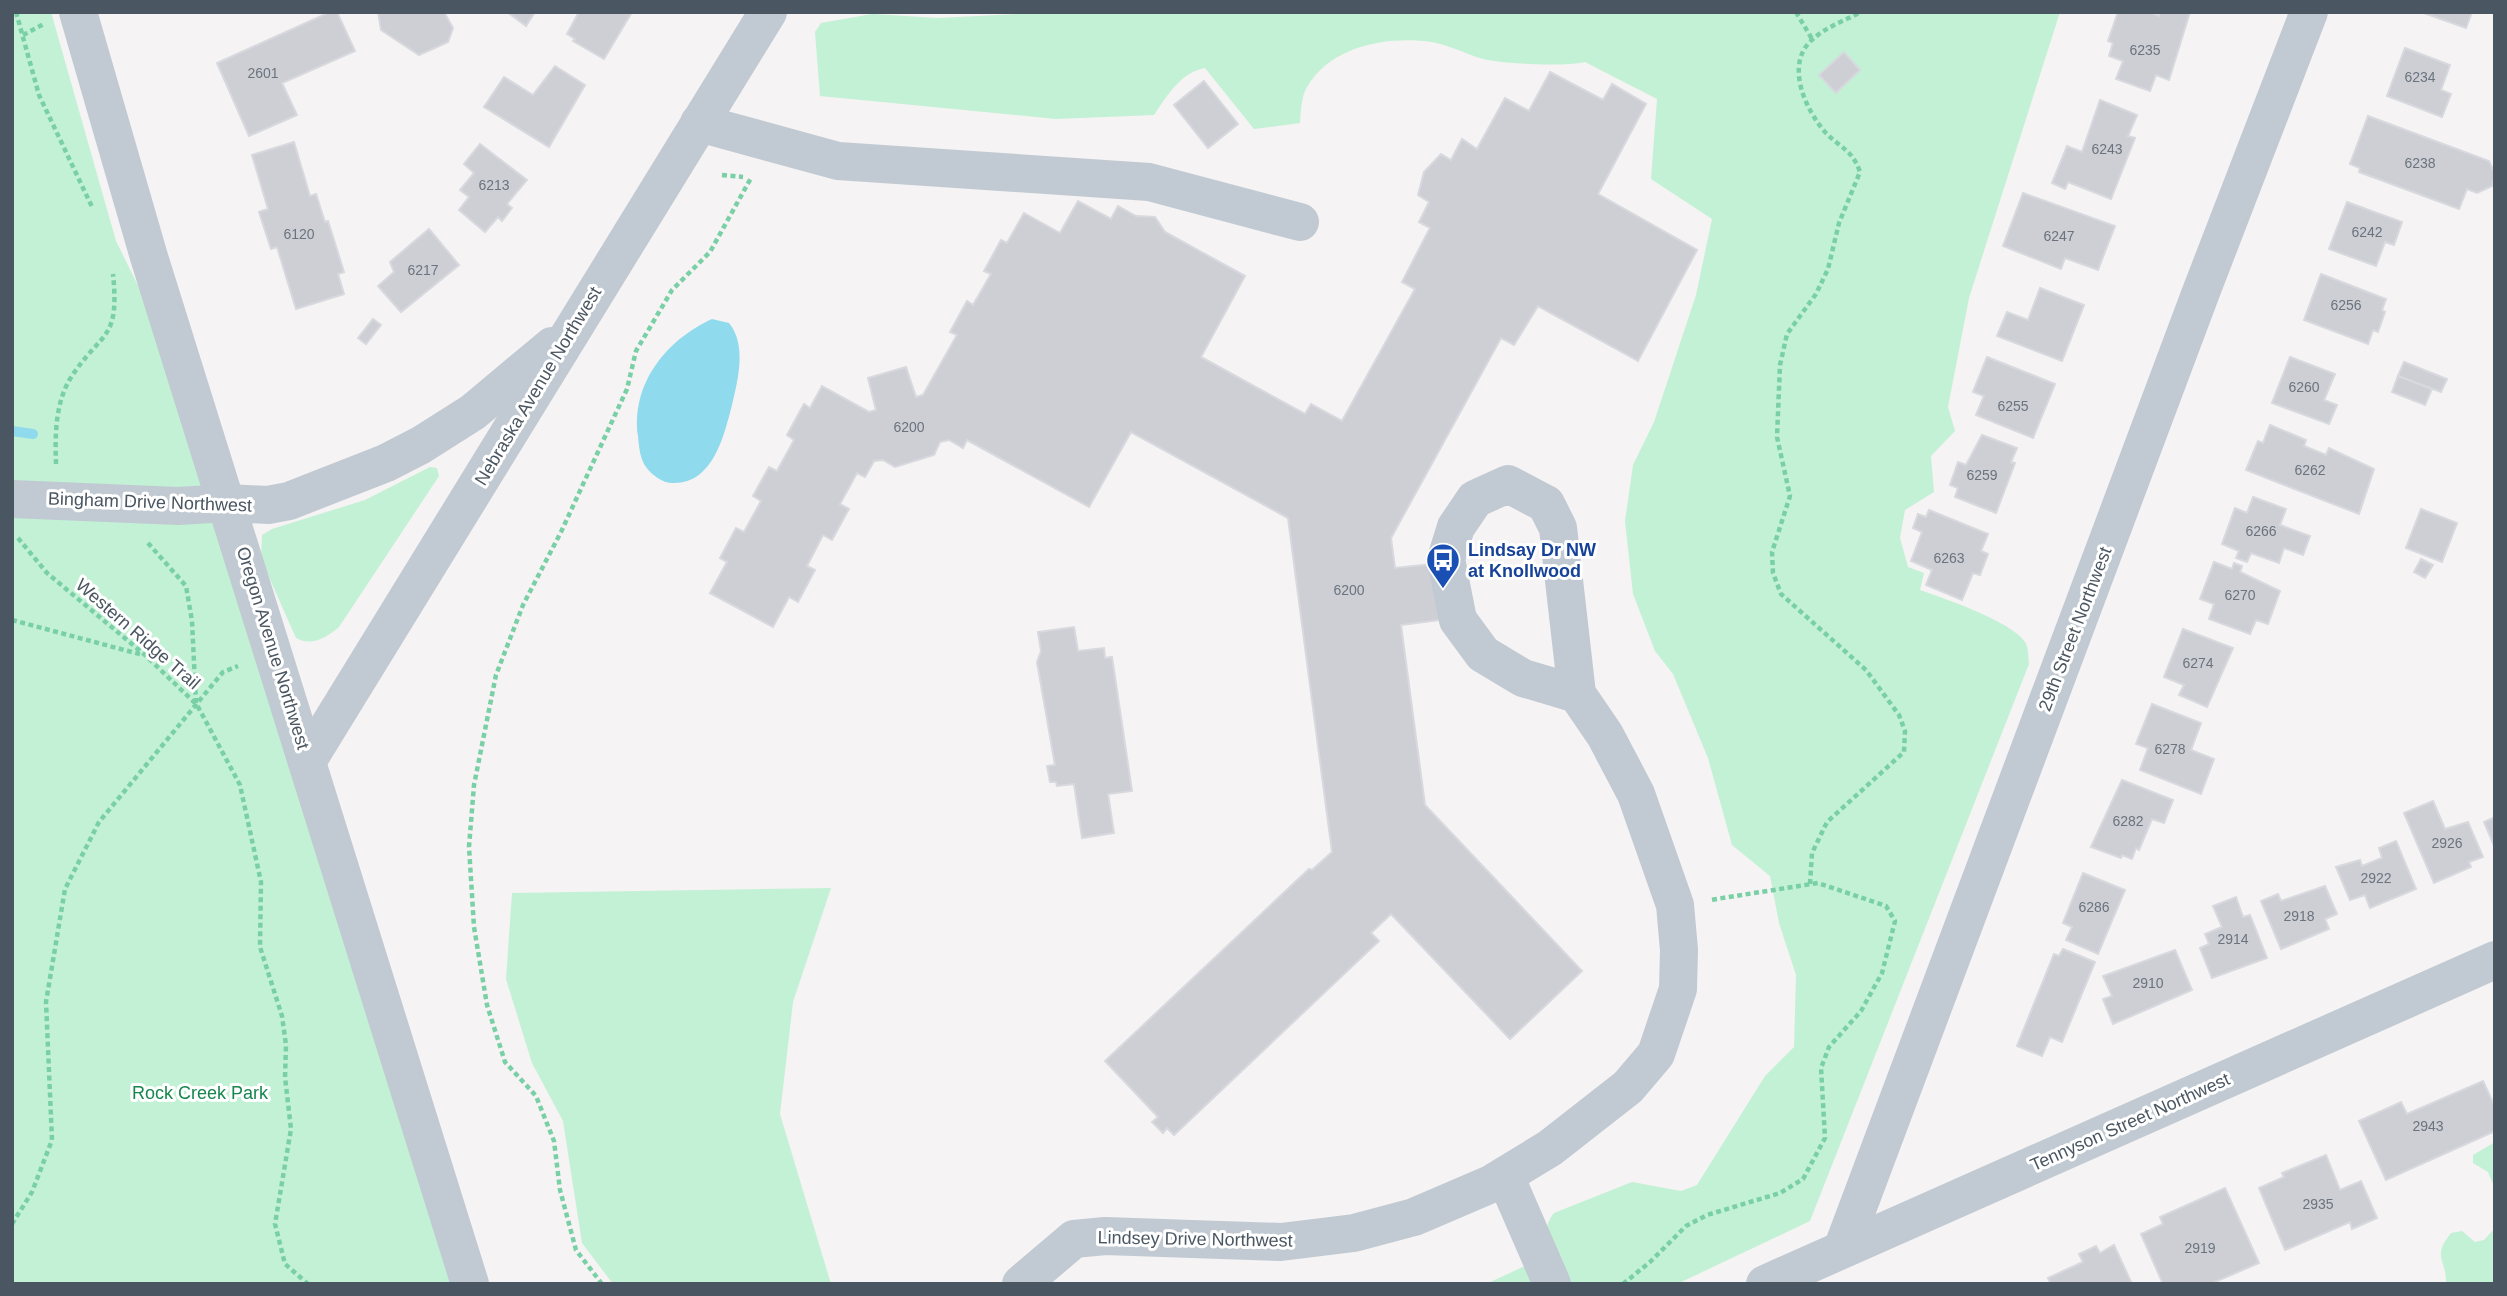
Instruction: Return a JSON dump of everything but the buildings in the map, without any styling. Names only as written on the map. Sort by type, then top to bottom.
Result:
[{"type":"street","name":"Nebraska Avenue Northwest","points":[[309,760],[768,12]]},
{"type":"street","name":"29th Street Northwest","points":[[1843,1247],[2186,330],[2309,12]]},
{"type":"street","name":"Oregon Avenue Northwest","points":[[81,13],[141,233],[309,760],[470,1284]]},
{"type":"street","points":[[699,123],[838,161],[1149,182],[1300,222]]},
{"type":"street","name":"Bingham Drive Northwest","points":[[12,499],[58,499],[165,506],[228,503],[268,505],[289,501],[398,457],[473,412],[573,330]]},
{"type":"street","name":"Lindsey Drive Northwest","points":[[1021,1284],[1074,1239],[1105,1236],[1281,1242],[1354,1233],[1414,1217],[1505,1176],[1550,1148],[1628,1087],[1656,1054],[1678,989],[1679,950],[1675,905],[1636,794],[1605,735],[1577,694],[1558,528],[1546,504],[1508,484],[1475,499],[1456,527],[1446,559],[1458,620],[1483,654],[1524,678],[1577,694]]},
{"type":"street","name":"Tennyson Street Northwest","points":[[1765,1284],[1843,1247],[2495,960]]},
{"type":"street","points":[[1505,1176],[1552,1284]]},
{"type":"path","points":[[16,12],[39,95],[85,186],[93,210]]},
{"type":"path","points":[[1796,12],[1812,39]]},
{"type":"path","points":[[1810,884],[1812,853],[1827,822],[1904,752],[1905,731],[1899,715],[1866,670],[1781,594],[1773,573],[1772,552],[1790,496],[1777,437],[1780,365],[1787,334],[1816,295],[1828,269],[1839,223],[1860,172],[1854,155],[1825,132],[1802,99],[1799,60],[1812,39],[1861,12]]},
{"type":"path","points":[[602,1284],[576,1250],[560,1191],[554,1141],[536,1096],[505,1062],[487,1005],[474,927],[469,847],[474,785],[496,675],[523,605],[561,532],[627,388],[636,351],[671,290],[710,252],[752,178],[722,175]]},
{"type":"path","points":[[58,499],[55,424],[69,380],[107,335],[116,308],[112,271]]},
{"type":"path","name":"Western Ridge Trail","points":[[12,537],[21,540],[47,573],[145,655],[196,704],[99,822],[65,889],[46,1002],[52,1140],[32,1192],[12,1224]]},
{"type":"path","points":[[143,538],[162,554],[186,586],[192,621],[196,704],[240,785],[261,882],[260,947],[282,1016],[291,1129],[275,1224],[285,1264],[308,1284]]},
{"type":"path","points":[[12,620],[145,655]]},
{"type":"path","points":[[196,704],[223,672],[245,664]]},
{"type":"path","points":[[1623,1284],[1650,1262],[1686,1226],[1707,1215],[1780,1193],[1803,1179],[1825,1138],[1821,1068],[1829,1047],[1861,1011],[1882,973],[1895,921],[1886,906],[1818,883],[1675,905]]},
{"type":"green space","name":"Rock Creek Park","points":[[12,12],[51,12],[116,241],[146,302],[452,1284],[12,1284]]},
{"type":"green space","points":[[1057,12],[2060,12],[1969,298],[1948,407],[1955,431],[1931,456],[1934,492],[1905,510],[1900,538],[1908,567],[1924,573],[1920,590],[1977,611],[2006,626],[2025,642],[2029,664],[1810,1221],[1677,1284],[1566,1284],[1548,1239],[1549,1221],[1554,1213],[1632,1182],[1681,1191],[1697,1185],[1765,1076],[1794,1047],[1796,975],[1779,923],[1770,876],[1732,845],[1708,758],[1673,674],[1655,651],[1633,594],[1625,521],[1633,465],[1654,422],[1696,295],[1712,219],[1651,179],[1657,99],[1585,62],[1549,65],[1493,61],[1438,43],[1415,40],[1362,46],[1331,61],[1305,91],[1300,123],[1254,129],[1205,68],[1196,70],[1182,80],[1154,115],[1056,119],[820,96],[815,32],[821,23],[872,14],[938,18]]},
{"type":"green space","points":[[430,467],[437,468],[439,476],[339,627],[313,641],[296,638],[261,559],[262,535],[272,529],[365,500]]},
{"type":"green space","points":[[831,888],[793,1002],[780,1114],[831,1284],[613,1284],[582,1243],[563,1121],[532,1063],[506,979],[512,893]]},
{"type":"green space","points":[[2495,1142],[2495,1189],[2488,1172],[2473,1163],[2473,1155]]},
{"type":"green space","points":[[2495,1228],[2495,1284],[2446,1284],[2441,1254],[2451,1233],[2462,1231],[2475,1242],[2484,1240]]},
{"type":"green space","points":[[1527,1265],[1534,1284],[1486,1284]]},
{"type":"water","points":[[712,319],[729,323],[738,342],[737,385],[725,430],[714,456],[698,476],[687,481],[665,482],[648,470],[641,457],[637,417],[640,399],[655,366],[667,352],[695,328]]},
{"type":"waterway","points":[[12,431],[33,434]]},
{"type":"place","name":"Lindsay Dr NW at Knollwood","points":[[1443,590]]}]
